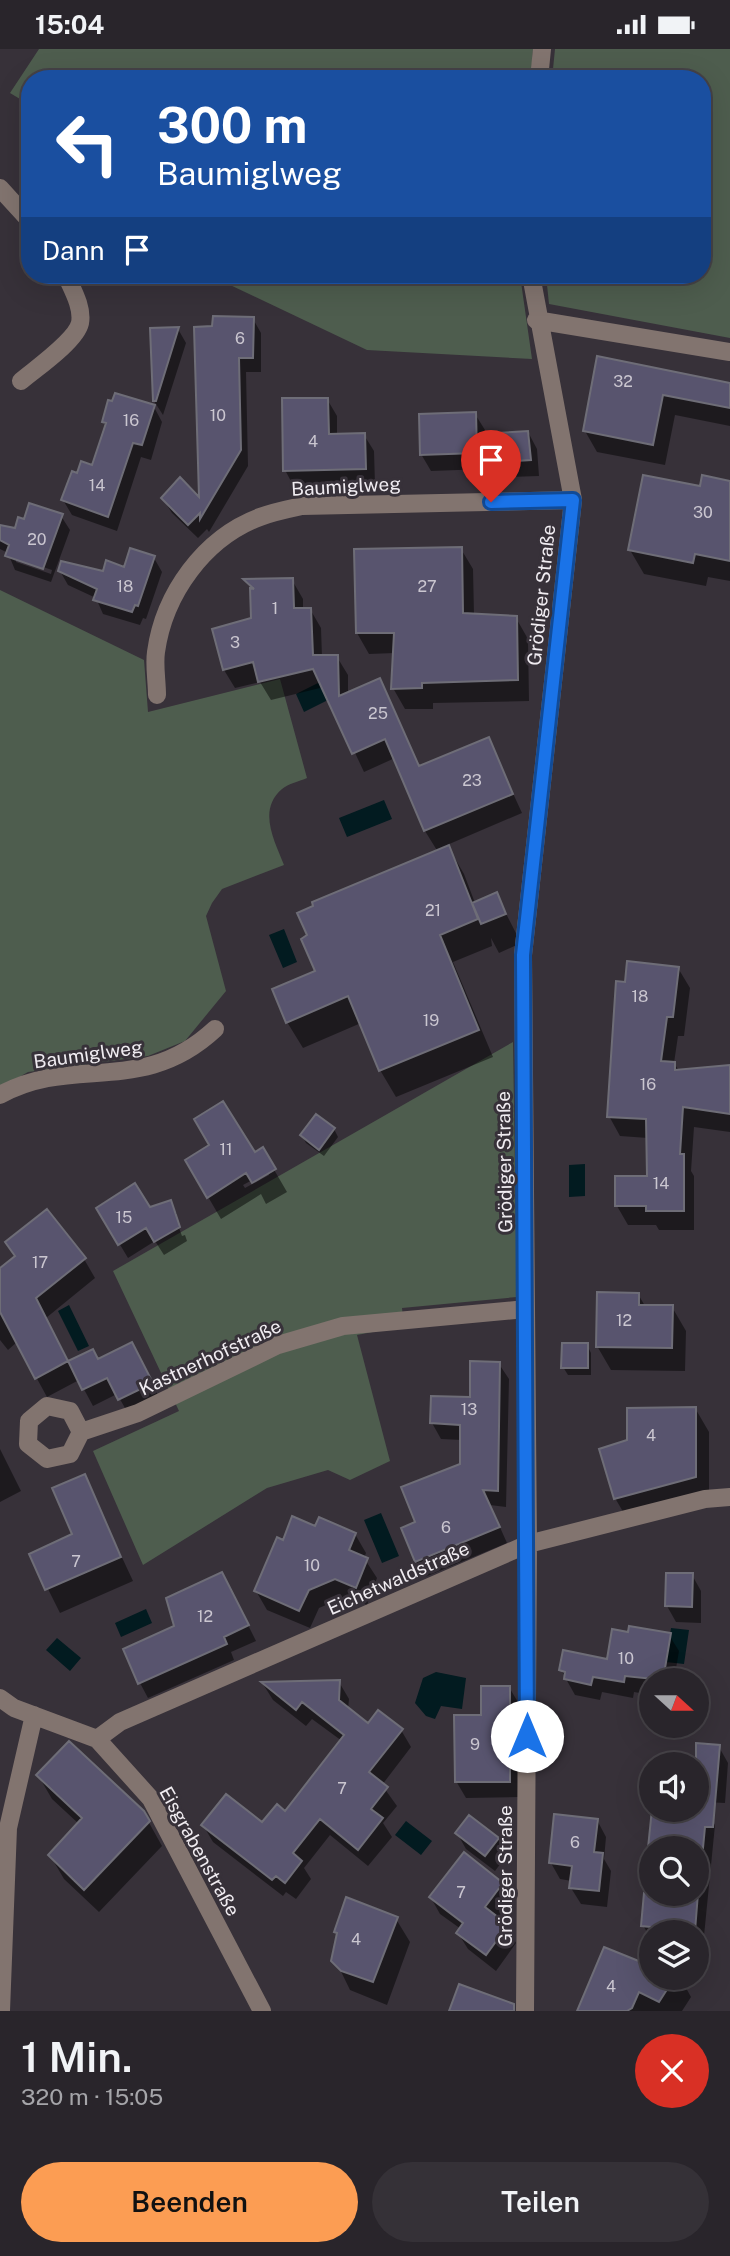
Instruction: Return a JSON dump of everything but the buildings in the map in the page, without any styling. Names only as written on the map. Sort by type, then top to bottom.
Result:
[{"type":"street","points":[[540,70],[542,49]]},
{"type":"street","points":[[0,188],[21,211]]},
{"type":"street","points":[[20,381],[72,337],[80,324],[79,306],[70,284]]},
{"type":"street","name":"Grödiger Straße","points":[[525,2011],[528,1544],[523,955],[573,500],[531,284]]},
{"type":"street","points":[[537,320],[730,352]]},
{"type":"street","name":"Baumiglweg","points":[[157,695],[156,654],[163,621],[175,590],[211,546],[259,517],[302,506],[573,500]]},
{"type":"street","name":"Baumiglweg","points":[[0,1095],[15,1087],[49,1077],[106,1074],[154,1066],[192,1050],[215,1029]]},
{"type":"street","name":"Kastnerhofstraße","points":[[80,1432],[138,1413],[278,1346],[343,1327],[526,1309]]},
{"type":"street","name":"Eichetwaldstraße","points":[[97,1739],[120,1722],[528,1544],[705,1499],[730,1497]]},
{"type":"street","name":"Eisgrabenstraße","points":[[0,1698],[34,1715],[97,1739],[151,1799],[262,2011]]},
{"type":"street","points":[[1,2011],[8,1828],[34,1715]]},
{"type":"green space","points":[[39,49],[533,49],[532,70],[25,70]]},
{"type":"green space","points":[[555,49],[730,49],[730,338],[549,304],[547,284],[711,284],[711,70],[553,70]]},
{"type":"green space","points":[[21,76],[21,100],[10,93]]},
{"type":"green space","points":[[228,284],[521,284],[532,359],[367,350]]},
{"type":"green space","points":[[0,590],[144,660],[148,712],[280,679],[307,778],[282,789],[270,807],[270,826],[284,865],[222,889],[212,903],[206,916],[226,991],[185,1041],[148,1056],[28,1072],[0,1088]]},
{"type":"green space","points":[[513,1042],[517,1297],[402,1308],[404,1326],[357,1335],[390,1461],[350,1480],[328,1470],[267,1488],[143,1565],[93,1451],[179,1411],[113,1271]]},
{"type":"water","points":[[324,680],[332,698],[304,712],[296,694]]},
{"type":"water","points":[[384,800],[392,819],[347,837],[339,818]]},
{"type":"water","points":[[284,929],[297,962],[283,968],[269,935]]},
{"type":"water","points":[[585,1164],[585,1196],[569,1197],[569,1165]]},
{"type":"water","points":[[69,1305],[89,1346],[78,1351],[58,1311]]},
{"type":"water","points":[[381,1513],[399,1556],[382,1563],[364,1520]]},
{"type":"water","points":[[146,1609],[152,1623],[121,1637],[115,1623]]},
{"type":"water","points":[[671,1628],[689,1630],[684,1664],[666,1662]]},
{"type":"water","points":[[57,1638],[81,1658],[70,1671],[46,1650]]},
{"type":"water","points":[[436,1672],[466,1678],[462,1709],[441,1706],[435,1719],[426,1716],[415,1703],[423,1678]]},
{"type":"water","points":[[406,1821],[432,1841],[421,1855],[395,1835]]},
{"type":"route","points":[[491,502],[573,500],[523,955],[527,1736]]}]
